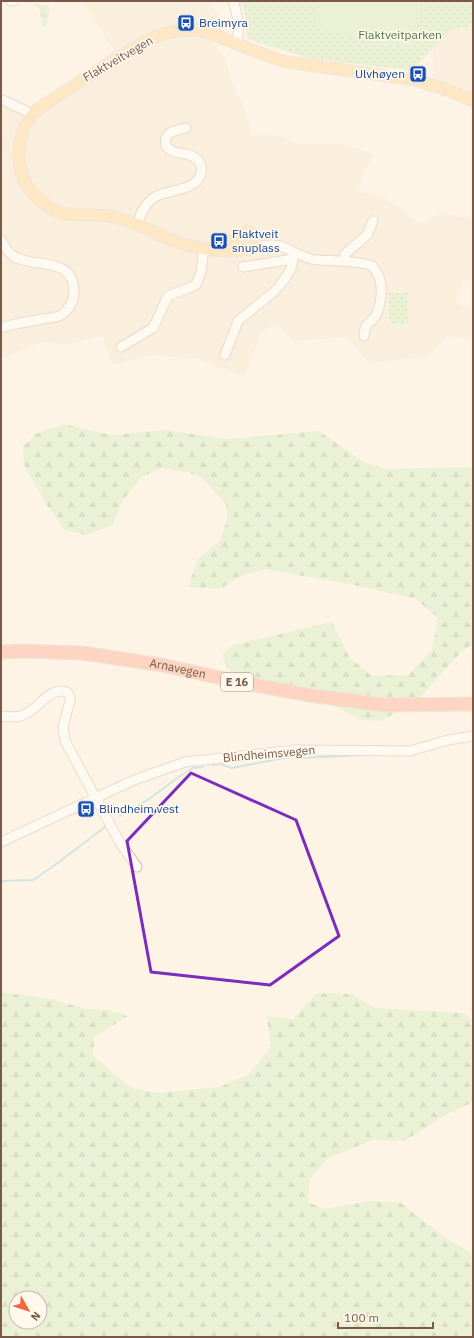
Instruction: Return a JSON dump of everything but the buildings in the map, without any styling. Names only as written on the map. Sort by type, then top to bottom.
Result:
[{"type":"highway","name":"Arnavegen","points":[[1,652],[21,651],[82,653],[162,665],[308,695],[384,705],[473,704]]},
{"type":"main road","name":"Flaktveitvegen","points":[[255,247],[238,250],[204,248],[171,240],[137,225],[111,216],[67,214],[55,211],[35,196],[24,181],[19,164],[19,150],[20,139],[24,128],[32,114],[38,109],[84,79],[134,47],[155,37],[174,31],[199,30],[269,57],[287,62],[416,80],[450,91],[473,101]]},
{"type":"main road","points":[[219,250],[248,231],[256,236],[257,243],[255,247]]},
{"type":"street","points":[[233,1],[238,21],[239,34],[237,44]]},
{"type":"street","points":[[1,99],[32,114]]},
{"type":"street","points":[[137,225],[144,207],[155,197],[166,192],[190,186],[196,183],[199,179],[202,169],[198,160],[193,156],[173,152],[166,146],[166,138],[169,133],[186,128]]},
{"type":"street","points":[[344,261],[345,254],[367,235],[373,221]]},
{"type":"street","points":[[1,240],[9,254],[21,260],[55,265],[62,268],[72,280],[74,289],[72,302],[60,316],[1,328]]},
{"type":"street","name":"Flaktveitvegen","points":[[255,247],[271,244],[279,245],[287,247],[294,256]]},
{"type":"street","points":[[121,347],[154,328],[168,296],[196,285],[201,272],[204,248]]},
{"type":"street","points":[[225,355],[238,321],[275,291],[291,269],[294,256]]},
{"type":"street","name":"Flaktveitvegen","points":[[243,267],[294,256],[371,265],[378,274],[382,286],[375,317],[367,325],[364,336]]},
{"type":"street","points":[[1,716],[10,717],[23,715],[34,709],[53,692],[59,690],[67,692],[70,697],[70,701],[63,727],[65,741],[119,841],[137,867]]},
{"type":"street","name":"Blindheimsvegen","points":[[1,842],[134,780],[185,762],[296,750],[371,750],[404,752],[448,740],[473,736]]},
{"type":"highlighted area","points":[[191,773],[296,820],[339,936],[270,985],[151,972],[127,841]]},
{"type":"shaded area","points":[[82,1],[209,1],[224,26],[212,41],[225,58],[231,82],[242,103],[252,135],[283,136],[297,144],[343,144],[373,154],[355,191],[382,196],[423,225],[439,213],[473,219],[473,281],[463,281],[455,303],[473,309],[473,339],[448,336],[427,357],[369,363],[347,337],[293,341],[276,323],[260,334],[245,376],[197,359],[152,355],[113,365],[102,336],[67,344],[40,343],[1,358],[1,101],[31,115],[114,50]]},
{"type":"shaded area","points":[[471,24],[473,28],[473,97],[433,82],[433,50],[446,29]]},
{"type":"green space","name":"Flaktveitparken","points":[[241,1],[473,1],[473,34],[471,25],[451,30],[412,71],[307,58],[247,39],[245,15]]},
{"type":"green space","points":[[320,1],[422,1],[413,47],[315,28]]},
{"type":"green space","points":[[33,4],[48,6],[50,9],[46,27],[43,26],[39,9]]},
{"type":"green space","points":[[407,292],[408,321],[406,324],[390,324],[389,293]]},
{"type":"green space","points":[[64,424],[111,435],[164,430],[229,439],[319,431],[364,462],[386,469],[473,467],[473,644],[461,652],[418,700],[381,721],[361,720],[329,702],[246,679],[229,671],[222,656],[232,645],[332,622],[349,657],[372,676],[408,675],[432,650],[438,618],[416,599],[364,587],[265,569],[239,577],[220,589],[188,587],[198,559],[220,540],[227,520],[226,504],[202,478],[188,472],[161,468],[141,477],[121,503],[113,525],[86,535],[65,530],[48,507],[24,465],[23,447],[35,434]]},
{"type":"green space","points":[[1,992],[51,999],[86,1009],[108,1010],[128,1016],[94,1037],[93,1056],[130,1087],[156,1093],[219,1087],[248,1075],[271,1047],[267,1016],[293,1019],[317,993],[351,994],[376,1008],[464,1013],[473,1021],[473,1102],[442,1117],[404,1141],[373,1140],[327,1159],[310,1179],[308,1202],[324,1209],[372,1201],[401,1203],[446,1238],[473,1254],[473,1337],[1,1337]]},
{"type":"waterway","points":[[302,758],[365,755]]},
{"type":"waterway","points":[[213,765],[220,764],[232,768],[289,757]]},
{"type":"waterway","points":[[120,816],[149,799],[193,768],[203,767]]},
{"type":"waterway","points":[[1,881],[33,880],[105,827]]},
{"type":"place","name":"Breimyra","points":[[186,23]]},
{"type":"place","name":"Ulvhøyen","points":[[418,74]]},
{"type":"place","name":"Flaktveit snuplass","points":[[219,241]]},
{"type":"place","name":"Blindheim vest","points":[[86,809]]}]
